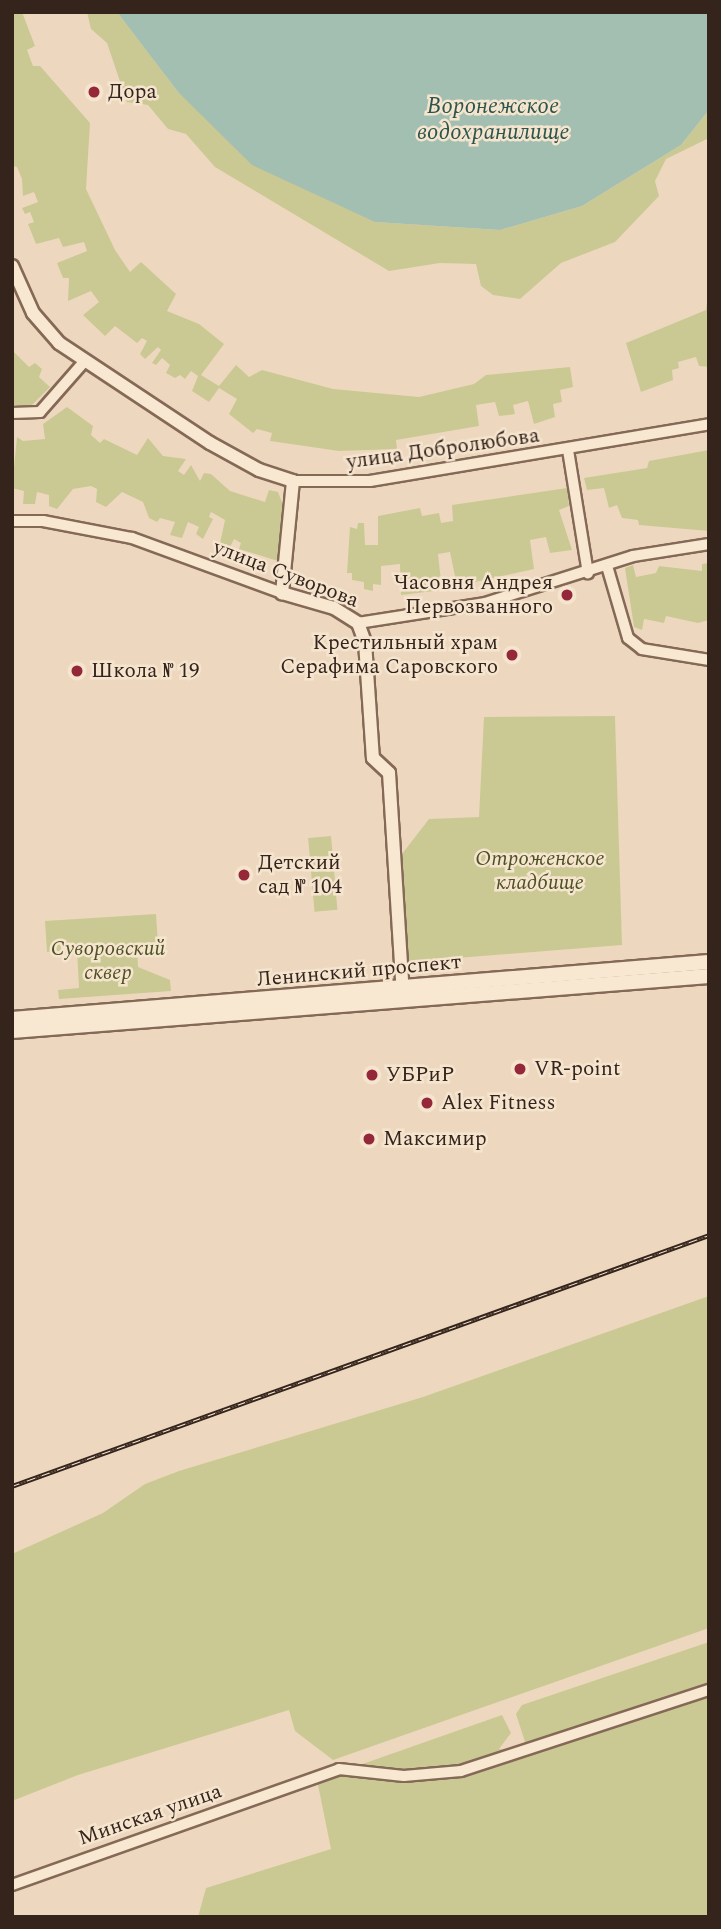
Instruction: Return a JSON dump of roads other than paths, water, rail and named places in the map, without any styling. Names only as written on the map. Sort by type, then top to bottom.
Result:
[{"type":"main road","name":"Ленинский проспект","points":[[12,1031],[403,995],[709,962]]},
{"type":"main road","name":"Ленинский проспект","points":[[12,1019],[709,976]]},
{"type":"street","name":"улица Добролюбова","points":[[12,266],[23,295],[45,330],[84,362],[210,443],[259,470],[293,481],[370,481],[568,450],[709,424]]},
{"type":"street","points":[[12,413],[40,412],[84,362]]},
{"type":"street","points":[[568,450],[588,573]]},
{"type":"street","points":[[282,593],[293,481]]},
{"type":"street","name":"улица Суворова","points":[[12,521],[106,531],[282,593],[334,608],[358,623],[485,603],[660,549],[709,544]]},
{"type":"street","points":[[607,566],[628,638],[642,649],[709,660]]},
{"type":"street","points":[[358,623],[365,642],[373,758],[389,773],[403,995]]},
{"type":"street","name":"Минская улица","points":[[12,1885],[339,1769],[404,1776],[461,1771],[709,1690]]},
{"type":"water","name":"Воронежское водохранилище","points":[[117,12],[709,12],[709,110],[681,145],[582,206],[500,230],[375,222],[252,165],[178,92]]},
{"type":"railway","points":[[12,1486],[709,1235]]},
{"type":"place","name":"Дора","points":[[94,92]]},
{"type":"place","name":"Часовня Андрея Первозванного","points":[[567,595]]},
{"type":"place","name":"Крестильный храм Серафима Саровского","points":[[512,655]]},
{"type":"place","name":"Школа № 19","points":[[77,671]]},
{"type":"place","name":"Детский сад № 104","points":[[244,875]]},
{"type":"place","name":"VR-point","points":[[520,1069]]},
{"type":"place","name":"УБРиР","points":[[372,1075]]},
{"type":"place","name":"Alex Fitness","points":[[427,1103]]},
{"type":"place","name":"Максимир","points":[[369,1139]]},
{"type":"park label","name":"Отроженское кладбище","points":[[540,871]]},
{"type":"park label","name":"Суворовский сквер","points":[[108,961]]}]
